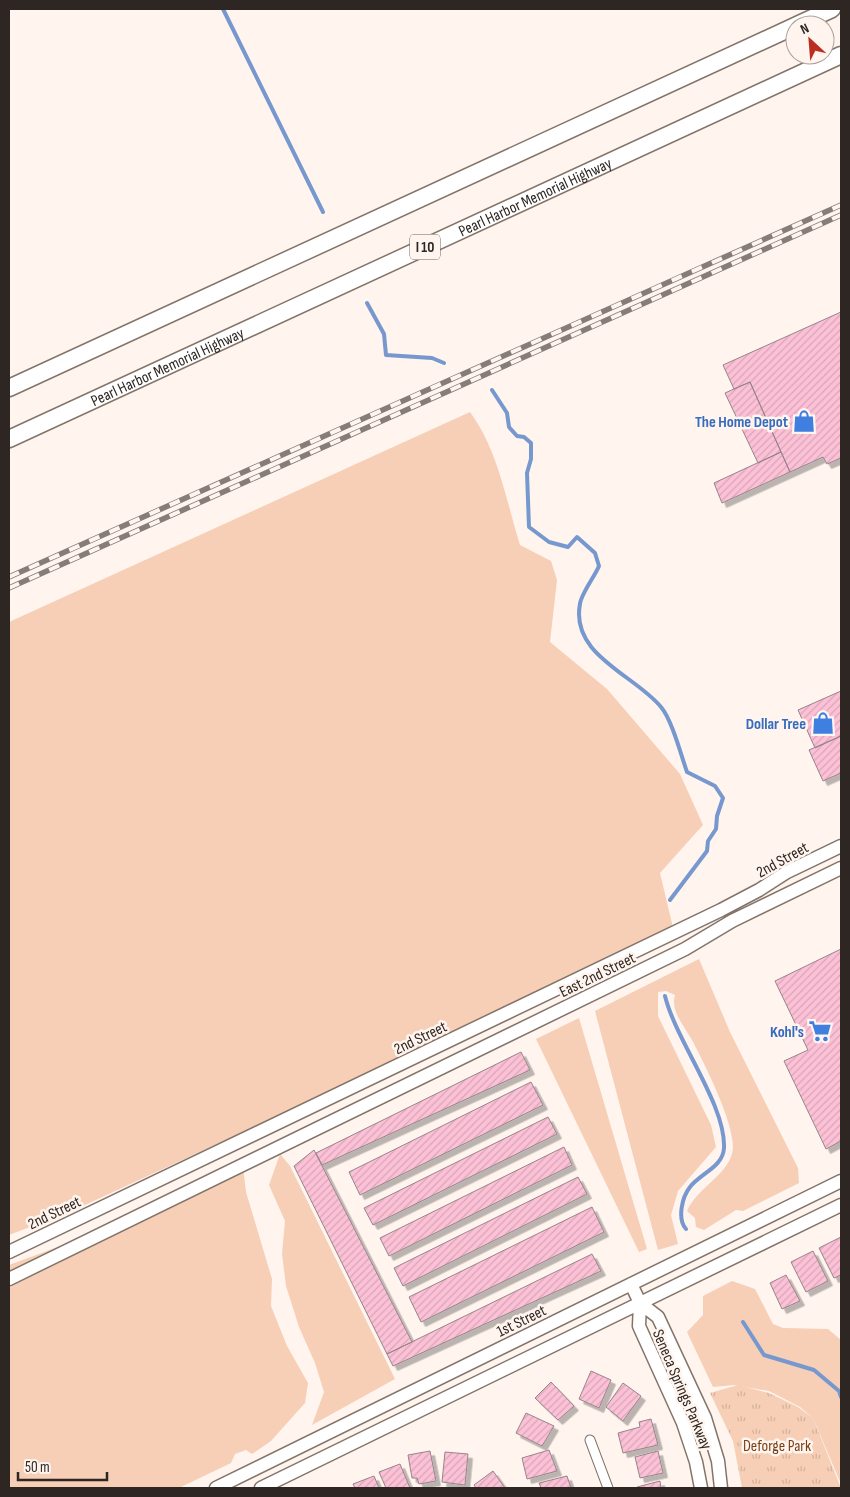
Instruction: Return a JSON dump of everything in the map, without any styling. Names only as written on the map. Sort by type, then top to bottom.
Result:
[{"type":"highway","points":[[818,15],[832,9]]},
{"type":"highway","points":[[9,388],[785,30]]},
{"type":"highway","name":"Pearl Harbor Memorial Highway","points":[[9,439],[841,55]]},
{"type":"street","name":"2nd Street","points":[[9,1252],[715,914],[760,890],[787,872],[841,846]]},
{"type":"street","name":"2nd Street","points":[[709,935],[841,868]]},
{"type":"street","name":"East 2nd Street","points":[[9,1279],[498,1041],[685,949],[709,935]]},
{"type":"street","name":"1st Street","points":[[216,1488],[234,1484],[259,1467],[841,1181]]},
{"type":"street","points":[[259,1467],[266,1487],[841,1205]]},
{"type":"street","name":"Seneca Springs Parkway","points":[[631,1284],[640,1303],[658,1317],[706,1418],[718,1461],[721,1488]]},
{"type":"street","name":"Seneca Springs Parkway","points":[[640,1303],[639,1326],[683,1423],[696,1462],[702,1488]]},
{"type":"street","points":[[590,1440],[608,1488]]},
{"type":"green space","points":[[470,412],[488,442],[520,545],[551,561],[557,580],[550,642],[607,689],[680,774],[703,825],[660,873],[674,932],[296,1113],[219,1143],[72,1211],[9,1235],[9,622]]},
{"type":"green space","points":[[699,959],[730,1032],[798,1168],[799,1183],[743,1211],[736,1210],[704,1230],[696,1227],[695,1218],[687,1211],[697,1196],[728,1162],[732,1154],[733,1143],[726,1114],[712,1080],[676,1013],[675,995],[666,991],[658,992],[658,1016],[711,1125],[716,1147],[678,1191],[671,1215],[678,1244],[658,1250],[595,1011]]},
{"type":"green space","points":[[579,1018],[647,1249],[639,1252],[536,1039]]},
{"type":"green space","points":[[280,1154],[290,1166],[395,1379],[312,1425],[324,1392],[315,1363],[299,1327],[286,1286],[282,1254],[285,1221],[269,1185]]},
{"type":"green space","points":[[243,1167],[246,1192],[272,1279],[271,1306],[287,1346],[308,1383],[305,1403],[271,1441],[252,1454],[246,1450],[235,1454],[231,1463],[179,1488],[9,1488],[9,1265],[101,1231]]},
{"type":"green space","points":[[732,1281],[755,1289],[773,1324],[783,1328],[828,1329],[841,1340],[841,1484],[813,1418],[800,1407],[769,1391],[734,1385],[713,1387],[687,1332],[703,1315],[703,1296]]},
{"type":"green space","name":"Deforge Park","points":[[738,1385],[769,1393],[798,1407],[813,1418],[841,1488],[742,1488],[733,1441],[710,1393]]},
{"type":"building","name":"The Home Depot","points":[[841,312],[841,458],[827,464],[823,457],[790,472],[750,382],[734,389],[723,365]]},
{"type":"building","points":[[750,382],[781,452],[758,463],[725,393]]},
{"type":"building","points":[[781,452],[790,472],[722,503],[714,483]]},
{"type":"building","name":"Dollar Tree","points":[[841,691],[841,736],[815,748],[798,710]]},
{"type":"building","points":[[841,736],[841,773],[823,781],[809,750]]},
{"type":"building","name":"Kohl's","points":[[841,949],[841,1141],[826,1149],[784,1061],[808,1050],[775,981]]},
{"type":"building","points":[[521,1052],[530,1070],[322,1165],[316,1153]]},
{"type":"building","points":[[531,1082],[543,1105],[360,1195],[349,1172]]},
{"type":"building","points":[[548,1117],[557,1134],[373,1225],[364,1208]]},
{"type":"building","points":[[564,1147],[572,1165],[389,1256],[380,1238]]},
{"type":"building","points":[[314,1150],[412,1342],[387,1354],[294,1166]]},
{"type":"building","points":[[578,1177],[587,1194],[403,1286],[394,1268]]},
{"type":"building","points":[[592,1207],[604,1232],[421,1322],[409,1297]]},
{"type":"building","points":[[841,1237],[841,1275],[834,1278],[819,1248]]},
{"type":"building","points":[[813,1251],[828,1281],[806,1292],[791,1262]]},
{"type":"building","points":[[592,1254],[601,1271],[393,1366],[387,1354]]},
{"type":"building","points":[[786,1275],[800,1301],[782,1309],[770,1283]]},
{"type":"building","points":[[591,1371],[611,1380],[599,1408],[579,1399]]},
{"type":"building","points":[[551,1382],[574,1406],[558,1420],[535,1398]]},
{"type":"building","points":[[623,1383],[641,1396],[623,1421],[606,1407]]},
{"type":"building","points":[[526,1413],[554,1426],[542,1446],[516,1433]]},
{"type":"building","points":[[651,1419],[658,1445],[623,1453],[618,1433],[640,1427],[639,1422]]},
{"type":"building","points":[[549,1450],[557,1471],[527,1479],[522,1458]]},
{"type":"building","points":[[430,1451],[436,1481],[419,1484],[417,1478],[412,1478],[408,1455]]},
{"type":"building","points":[[658,1451],[663,1473],[640,1478],[635,1457]]},
{"type":"building","points":[[445,1452],[468,1454],[465,1485],[442,1482]]},
{"type":"building","points":[[400,1464],[410,1488],[386,1488],[379,1472]]},
{"type":"building","points":[[493,1471],[505,1488],[476,1488],[474,1485]]},
{"type":"building","points":[[374,1476],[379,1488],[355,1488],[353,1484]]},
{"type":"building","points":[[567,1476],[571,1488],[541,1488],[539,1483]]},
{"type":"building","points":[[660,1481],[661,1488],[637,1488],[637,1487]]},
{"type":"waterway","points":[[223,9],[323,212]]},
{"type":"waterway","points":[[367,303],[384,334],[386,355],[432,358],[444,363]]},
{"type":"waterway","points":[[492,390],[507,413],[509,427],[517,436],[524,437],[531,443],[531,459],[527,473],[529,527],[549,542],[568,547],[577,537],[595,553],[599,566],[580,604],[580,622],[585,637],[594,651],[607,663],[650,695],[661,707],[672,729],[687,772],[715,786],[723,798],[717,816],[716,829],[708,841],[707,851],[670,900]]},
{"type":"waterway","points":[[665,996],[679,1033],[717,1112],[724,1148],[723,1155],[716,1165],[687,1191],[681,1214],[683,1225],[686,1229]]},
{"type":"waterway","points":[[743,1322],[764,1355],[814,1370],[839,1391],[841,1397]]},
{"type":"railway","points":[[9,577],[841,205]]},
{"type":"railway","points":[[9,588],[841,215]]},
{"type":"place","name":"The Home Depot","points":[[804,421]]},
{"type":"place","name":"Dollar Tree","points":[[823,723]]},
{"type":"place","name":"Kohl's","points":[[820,1031]]}]
